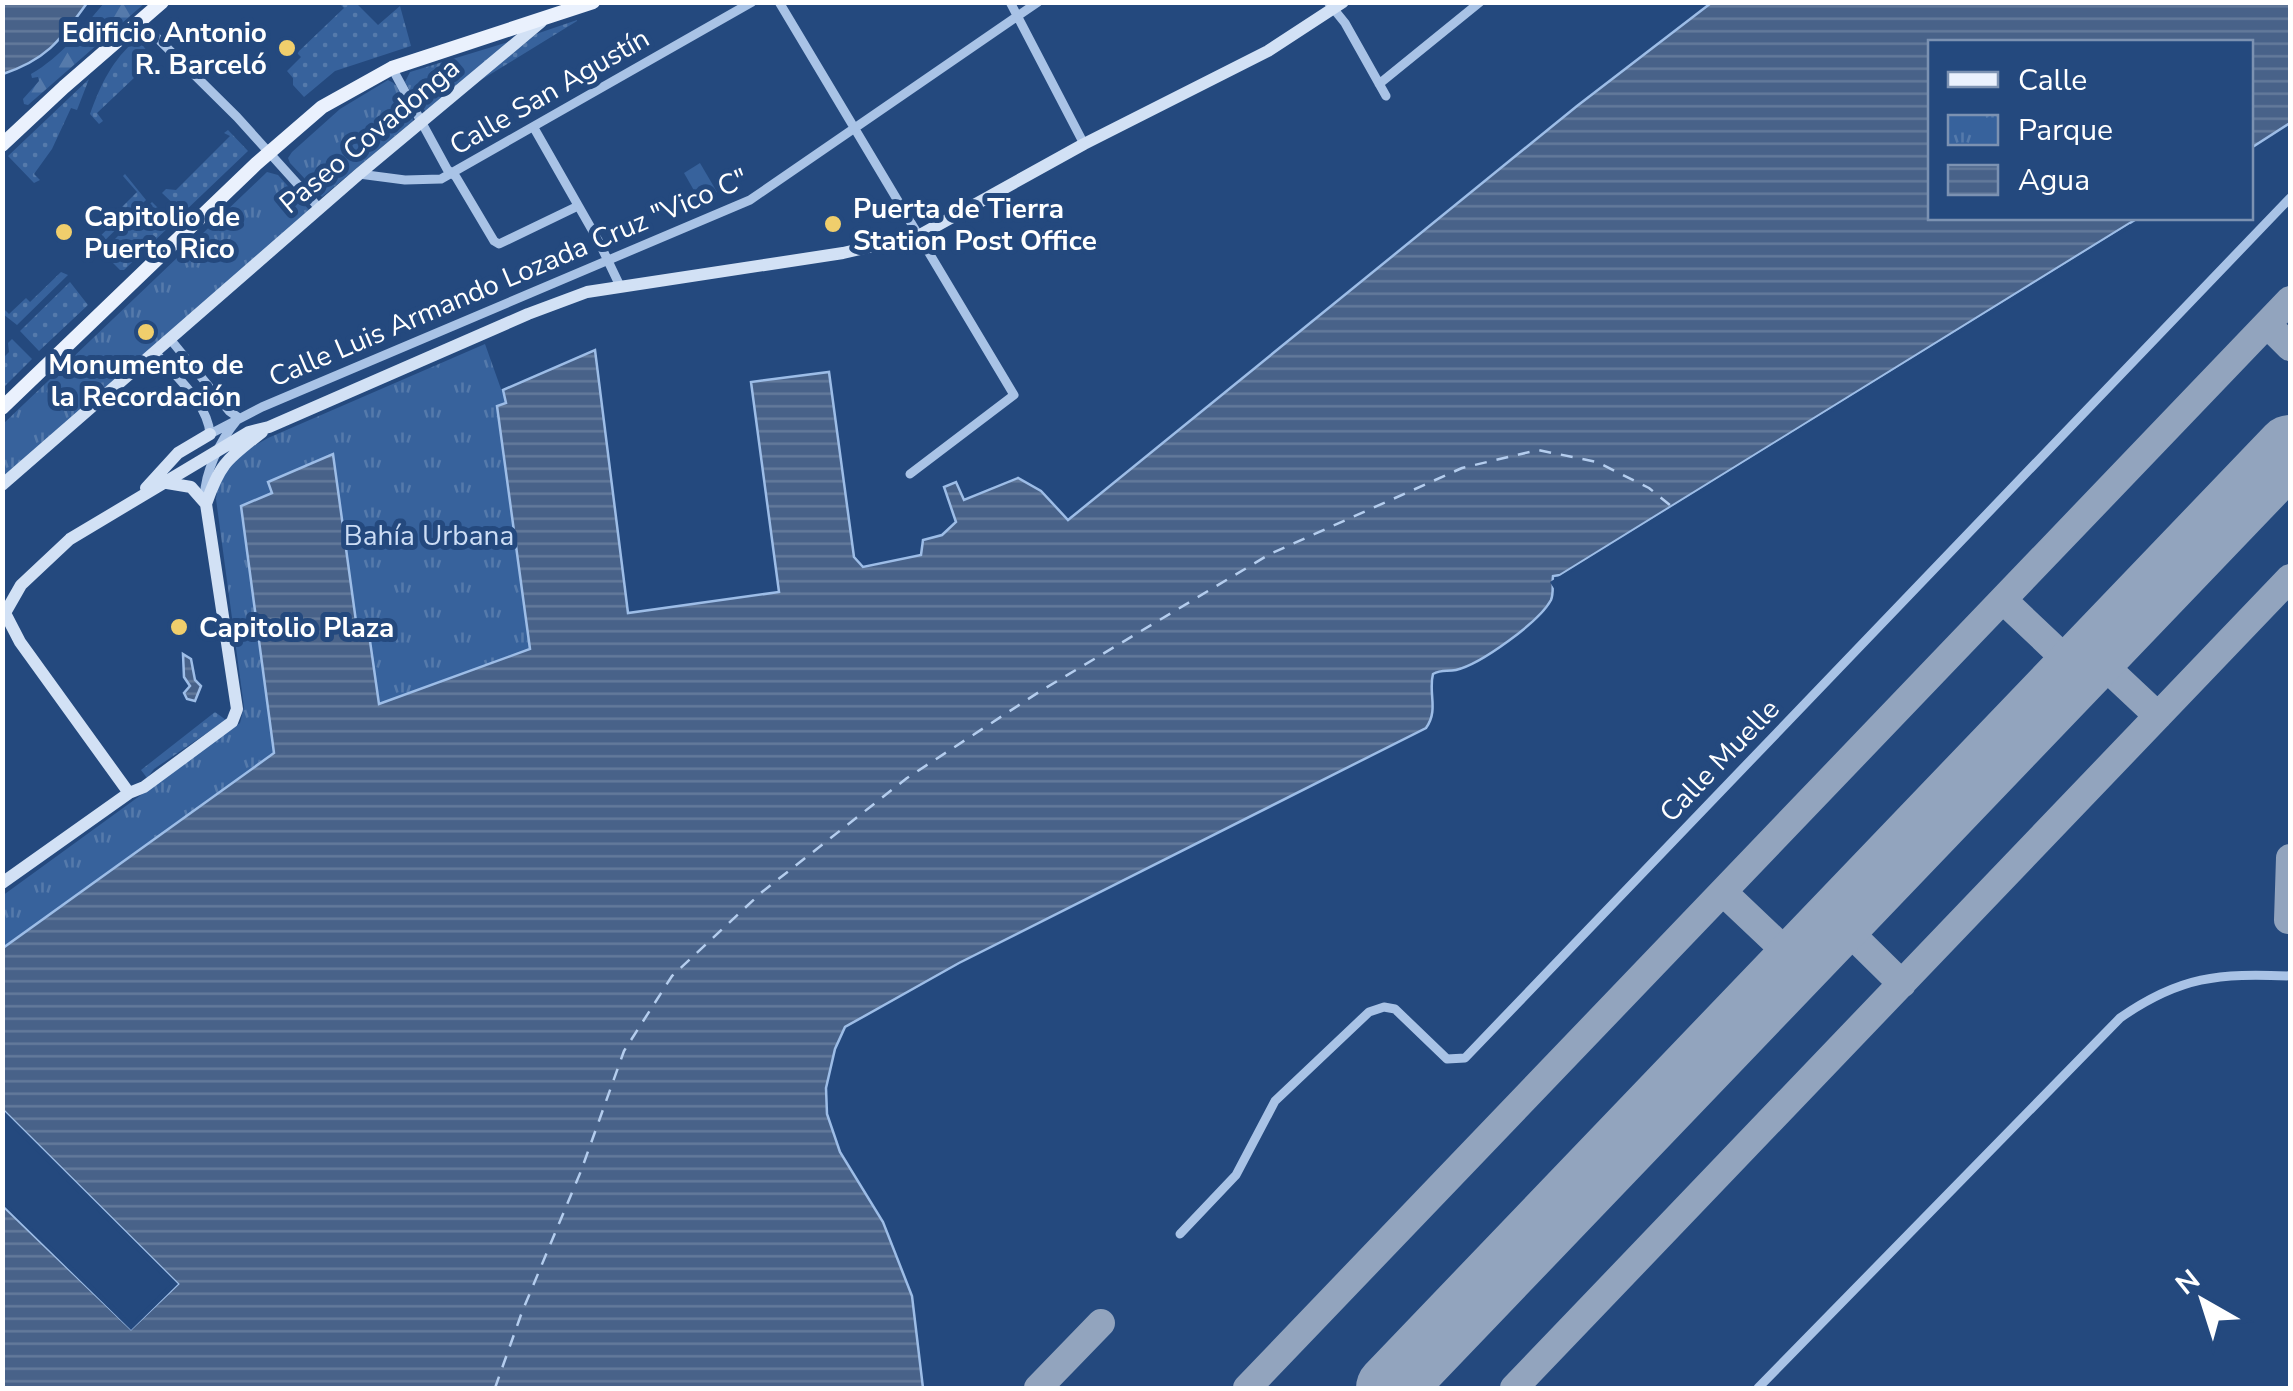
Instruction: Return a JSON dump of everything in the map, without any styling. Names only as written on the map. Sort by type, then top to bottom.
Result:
[{"type":"main road","points":[[2,146],[64,86],[162,2]]},
{"type":"main road","points":[[2,408],[322,106],[392,68],[584,4]]},
{"type":"main road","points":[[129,793],[20,642],[5,613],[22,585],[50,555],[249,432],[586,292],[843,253],[920,235],[1084,144],[1268,51],[1335,5]]},
{"type":"main road","name":"Paseo Covadonga","points":[[2,485],[359,174],[543,20]]},
{"type":"main road","points":[[2,883],[230,724],[237,709],[206,504],[228,457],[268,427]]},
{"type":"main road","points":[[134,501],[178,453],[210,434]]},
{"type":"main road","points":[[164,483],[191,487],[206,504]]},
{"type":"street","name":"Calle San Agustín","points":[[359,174],[431,181],[452,172],[752,2]]},
{"type":"street","points":[[779,2],[1014,395],[910,474]]},
{"type":"street","points":[[1010,2],[1084,144]]},
{"type":"street","name":"Calle Luis Armando Lozada Cruz \"Vico C\"","points":[[210,434],[608,258],[750,200],[1038,2]]},
{"type":"street","points":[[1379,84],[1480,2]]},
{"type":"street","points":[[1335,5],[1386,96]]},
{"type":"street","points":[[140,21],[320,209]]},
{"type":"street","points":[[392,68],[447,169],[494,241],[499,244],[578,206]]},
{"type":"street","points":[[534,128],[620,286]]},
{"type":"street","name":"Calle Muelle","points":[[1180,1234],[1236,1175],[1276,1101],[1368,1012],[1384,1007],[1395,1009],[1447,1059],[1465,1058],[2290,198]]},
{"type":"street","points":[[170,339],[239,418],[220,447],[205,487],[206,504]]},
{"type":"street","points":[[155,352],[199,406],[209,422],[210,434]]},
{"type":"street","points":[[1758,1388],[2120,1018],[2151,996],[2192,980],[2290,976]]},
{"type":"green space","points":[[104,3],[145,3],[28,105],[24,104],[23,99],[39,81],[31,74],[61,51]]},
{"type":"green space","points":[[339,3],[356,3],[378,25],[400,6],[411,46],[335,71],[304,97],[287,71],[301,57],[297,53],[344,8]]},
{"type":"green space","points":[[577,21],[481,80],[536,34]]},
{"type":"green space","points":[[137,39],[154,59],[97,113],[103,121],[99,124],[90,114],[98,93],[114,64]]},
{"type":"green space","points":[[512,41],[426,111],[405,82],[410,72]]},
{"type":"green space","points":[[89,79],[77,110],[71,108],[52,149],[34,174],[40,180],[34,183],[8,156]]},
{"type":"green space","points":[[388,80],[405,97],[413,121],[322,197],[288,158],[340,109]]},
{"type":"green space","points":[[228,130],[248,151],[183,213],[162,193],[166,189],[176,190],[230,136],[224,133]]},
{"type":"green space","points":[[700,163],[717,192],[700,201],[684,173]]},
{"type":"green space","points":[[267,172],[278,175],[310,211],[3,477],[3,424]]},
{"type":"green space","points":[[125,174],[146,200],[94,251],[93,243],[125,212],[121,208],[137,192]]},
{"type":"green space","points":[[152,202],[173,223],[120,270],[102,252]]},
{"type":"green space","points":[[61,272],[68,275],[17,325],[3,314],[3,308],[9,314],[26,298],[30,302]]},
{"type":"green space","points":[[70,282],[88,305],[39,351],[20,331]]},
{"type":"green space","points":[[12,339],[32,359],[3,388],[3,358]]},
{"type":"green space","name":"Bahía Urbana","points":[[485,344],[506,403],[497,406],[530,650],[378,704],[368,635],[358,637],[333,455],[269,482],[269,706],[275,753],[3,948],[2,896],[240,723],[244,707],[216,499],[227,469],[268,438]]},
{"type":"green space","points":[[215,712],[226,720],[154,769],[147,778],[141,770]]},
{"type":"water","points":[[2,3],[87,3],[52,47],[31,62],[3,74]]},
{"type":"water","points":[[1711,3],[2290,3],[2290,123],[2253,147],[2253,40],[1928,40],[1928,220],[2135,220],[1553,576],[1551,600],[1522,630],[1467,666],[1433,674],[1432,715],[1426,728],[959,963],[845,1027],[835,1049],[826,1088],[827,1114],[840,1152],[883,1222],[912,1296],[923,1388],[3,1388],[2,1205],[131,1329],[178,1284],[3,1110],[3,948],[274,753],[241,506],[272,493],[268,482],[333,454],[358,636],[369,634],[379,704],[530,649],[497,406],[506,403],[503,390],[595,350],[628,613],[779,592],[751,382],[829,372],[854,557],[863,567],[921,555],[923,540],[942,535],[956,522],[944,487],[956,482],[964,500],[1018,478],[1041,491],[1068,520],[1577,106]]},
{"type":"water","points":[[183,654],[191,659],[195,680],[201,686],[195,701],[187,699],[184,693],[190,686],[184,677]]},
{"type":"pier","points":[[2130,224],[2132,227],[1557,581],[1558,595],[1550,582]]},
{"type":"pier","points":[[3,1110],[178,1284],[131,1330],[2,1200],[131,1323],[171,1284],[2,1117]]},
{"type":"ferry route","points":[[495,1388],[624,1051],[672,976],[762,892],[907,778],[1039,692],[1270,554],[1462,468],[1538,450],[1597,462],[1649,488],[1671,506]]},
{"type":"taxiway","points":[[1247,1388],[2290,300]]},
{"type":"taxiway","points":[[2267,324],[2290,347]]},
{"type":"taxiway","points":[[1514,1388],[2290,578]]},
{"type":"taxiway","points":[[2003,600],[2078,671]]},
{"type":"taxiway","points":[[2093,655],[2158,716]]},
{"type":"taxiway","points":[[2288,920],[2290,858]]},
{"type":"taxiway","points":[[1723,892],[1798,963]]},
{"type":"taxiway","points":[[1838,921],[1902,984]]},
{"type":"taxiway","points":[[1038,1388],[1101,1323]]},
{"type":"runway","points":[[1390,1388],[2290,449]]},
{"type":"place","name":"Edificio Antonio R. Barceló","points":[[287,48]]},
{"type":"place","name":"Puerta de Tierra Station Post Office","points":[[833,224]]},
{"type":"place","name":"Capitolio de Puerto Rico","points":[[64,232]]},
{"type":"place","name":"Monumento de la Recordación","points":[[146,332]]},
{"type":"place","name":"Capitolio Plaza","points":[[179,627]]}]
